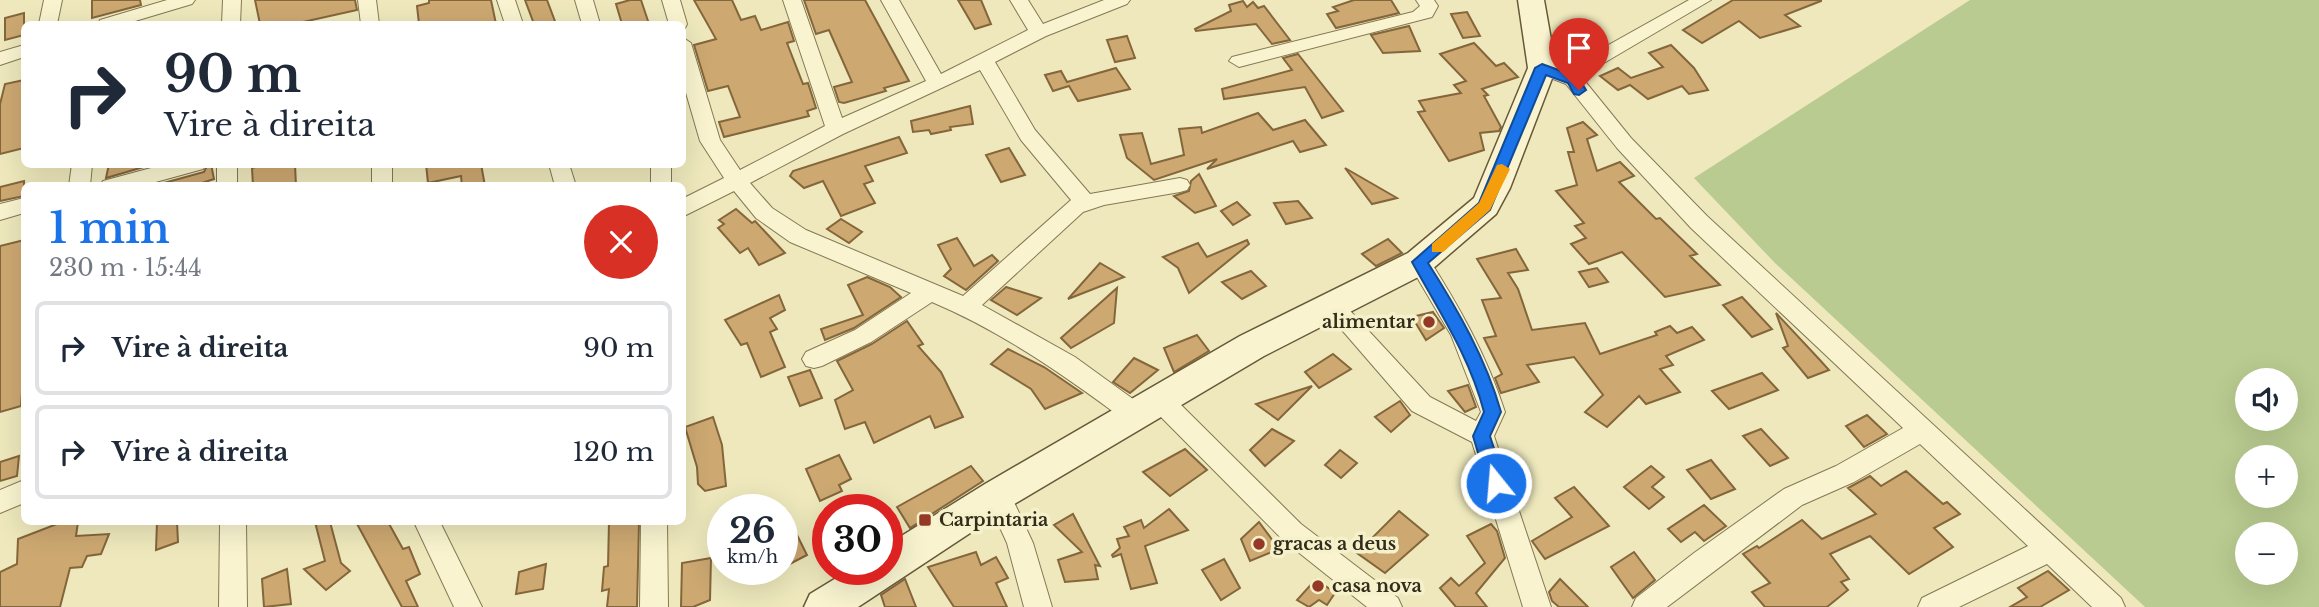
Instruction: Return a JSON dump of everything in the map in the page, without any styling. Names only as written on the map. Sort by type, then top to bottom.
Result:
[{"type":"street","points":[[49,21],[53,0]]},
{"type":"street","points":[[117,21],[186,0]]},
{"type":"street","points":[[231,21],[232,0]]},
{"type":"street","points":[[367,0],[370,21]]},
{"type":"street","points":[[506,0],[513,21]]},
{"type":"street","points":[[584,0],[590,21]]},
{"type":"street","points":[[671,0],[677,21]]},
{"type":"street","points":[[792,0],[836,129]]},
{"type":"street","points":[[890,0],[937,84]]},
{"type":"street","points":[[1019,0],[1039,32]]},
{"type":"street","points":[[686,207],[836,129],[937,84],[1039,32],[1121,0]]},
{"type":"street","points":[[1239,61],[1419,16],[1426,13],[1429,6],[1424,0]]},
{"type":"street","points":[[903,557],[998,495],[1252,346],[1419,262],[1485,206],[1542,68],[1531,0]]},
{"type":"street","points":[[1573,80],[1586,66],[1702,0]]},
{"type":"street","points":[[2,60],[21,52]]},
{"type":"street","points":[[686,57],[710,141],[738,182],[764,213],[798,236],[966,307],[1148,407],[1292,532],[1388,607]]},
{"type":"street","points":[[984,60],[1024,134],[1051,168],[1085,202]]},
{"type":"street","points":[[1542,68],[1573,80],[1624,143],[1699,222],[2111,607]]},
{"type":"street","points":[[686,126],[705,122]]},
{"type":"street","points":[[126,182],[180,168]]},
{"type":"street","points":[[966,307],[1075,208],[1085,202],[1180,185]]},
{"type":"street","points":[[0,212],[21,207]]},
{"type":"street","points":[[1419,262],[1450,312],[1486,387],[1493,412],[1482,436],[1537,607]]},
{"type":"street","points":[[814,359],[863,336],[931,292]]},
{"type":"street","points":[[1333,307],[1421,404],[1482,436]]},
{"type":"street","points":[[1646,607],[1703,561],[1793,497],[1844,474],[1922,430]]},
{"type":"street","points":[[0,502],[21,492]]},
{"type":"street","points":[[998,495],[1020,543],[1038,607]]},
{"type":"street","points":[[233,525],[233,607]]},
{"type":"street","points":[[428,525],[468,607]]},
{"type":"street","points":[[654,525],[654,607]]},
{"type":"street","points":[[1932,607],[2023,560],[2051,551]]},
{"type":"street","points":[[824,607],[859,585]]},
{"type":"green space","points":[[1970,0],[2319,0],[2319,607],[2145,607],[1775,263],[1694,178]]},
{"type":"building","points":[[92,0],[140,0],[141,5],[92,18]]},
{"type":"building","points":[[255,0],[355,0],[357,10],[308,21],[259,21]]},
{"type":"building","points":[[429,0],[491,0],[495,21],[419,21],[417,6],[429,3]]},
{"type":"building","points":[[525,0],[547,0],[555,21],[533,21]]},
{"type":"building","points":[[641,0],[648,21],[621,21],[616,4]]},
{"type":"building","points":[[694,0],[732,0],[741,20],[755,16],[761,30],[788,22],[794,41],[787,43],[803,84],[808,83],[816,108],[807,111],[809,116],[724,137],[719,122],[740,117],[728,86],[708,91],[694,45],[716,39]]},
{"type":"building","points":[[804,0],[865,0],[909,81],[884,88],[886,91],[844,103],[839,102],[834,87],[852,82],[829,30],[816,34]]},
{"type":"building","points":[[958,0],[981,0],[991,24],[975,29]]},
{"type":"building","points":[[1354,0],[1391,0],[1399,13],[1336,28],[1327,14],[1338,11],[1333,7]]},
{"type":"building","points":[[1733,0],[1821,1],[1785,15],[1800,26],[1760,38],[1739,21],[1702,43],[1683,30]]},
{"type":"building","points":[[1243,1],[1247,7],[1253,2],[1258,8],[1264,6],[1290,40],[1272,44],[1256,24],[1196,31],[1195,29],[1231,11],[1229,5]]},
{"type":"building","points":[[1467,12],[1480,36],[1463,38],[1451,14]]},
{"type":"building","points":[[24,13],[21,36],[5,40],[5,18]]},
{"type":"building","points":[[1409,26],[1420,51],[1383,53],[1371,35]]},
{"type":"building","points":[[1127,36],[1135,58],[1115,62],[1107,40]]},
{"type":"building","points":[[1474,43],[1496,66],[1504,63],[1518,77],[1482,89],[1488,95],[1484,96],[1501,127],[1499,131],[1480,133],[1484,150],[1449,161],[1418,112],[1425,111],[1419,101],[1461,93],[1454,85],[1466,81],[1440,54]]},
{"type":"building","points":[[1671,45],[1694,68],[1708,90],[1689,94],[1682,86],[1648,99],[1630,85],[1618,90],[1600,76],[1618,68],[1631,78],[1663,67],[1649,53]]},
{"type":"building","points":[[1298,54],[1343,111],[1322,118],[1305,87],[1224,99],[1222,89],[1292,70],[1283,58]]},
{"type":"building","points":[[1116,68],[1130,89],[1078,101],[1069,86],[1053,91],[1045,75],[1061,71],[1067,82]]},
{"type":"building","points":[[21,81],[21,149],[0,154],[0,104],[5,84]]},
{"type":"building","points":[[970,106],[973,124],[950,127],[951,130],[931,134],[929,130],[913,132],[911,121]]},
{"type":"building","points":[[1258,113],[1273,130],[1305,120],[1326,145],[1300,152],[1293,141],[1207,169],[1217,159],[1154,180],[1127,158],[1120,135],[1142,133],[1151,164],[1184,155],[1179,129],[1201,127],[1202,133]]},
{"type":"building","points":[[1583,122],[1597,135],[1587,139],[1597,171],[1620,162],[1634,176],[1619,182],[1697,254],[1690,256],[1720,285],[1665,297],[1622,252],[1589,264],[1571,244],[1586,238],[1575,226],[1584,223],[1556,191],[1577,185],[1568,152],[1574,152],[1567,128]]},
{"type":"building","points":[[899,137],[907,153],[865,166],[873,181],[864,184],[875,203],[841,216],[823,181],[804,188],[790,176],[793,171]]},
{"type":"building","points":[[1009,148],[1025,175],[1001,182],[986,155]]},
{"type":"building","points":[[108,168],[140,168],[106,178]]},
{"type":"building","points":[[206,168],[212,168],[214,179],[205,182],[168,182],[204,172]]},
{"type":"building","points":[[252,168],[295,168],[296,182],[253,182]]},
{"type":"building","points":[[426,168],[482,168],[484,182],[462,182],[461,176],[428,182]]},
{"type":"building","points":[[1345,168],[1397,198],[1372,204]]},
{"type":"building","points":[[1199,174],[1216,206],[1195,213],[1174,196],[1189,191],[1191,181]]},
{"type":"building","points":[[24,181],[21,182],[21,197],[0,201],[0,187]]},
{"type":"building","points":[[1298,201],[1312,218],[1286,224],[1274,203]]},
{"type":"building","points":[[1237,202],[1250,215],[1233,225],[1221,211]]},
{"type":"building","points":[[736,209],[752,223],[755,221],[785,253],[759,265],[748,248],[740,253],[718,228],[724,224],[719,220]]},
{"type":"building","points":[[841,219],[862,232],[849,243],[827,229]]},
{"type":"building","points":[[957,238],[974,266],[992,255],[998,261],[966,290],[944,276],[951,269],[938,245]]},
{"type":"building","points":[[1388,239],[1402,253],[1376,266],[1362,254]]},
{"type":"building","points":[[1247,240],[1249,244],[1189,293],[1178,268],[1163,257],[1198,243],[1207,257]]},
{"type":"building","points":[[21,241],[21,406],[0,412],[0,246]]},
{"type":"building","points":[[1516,249],[1528,270],[1508,273],[1518,289],[1532,330],[1585,323],[1600,354],[1657,335],[1655,332],[1670,326],[1677,333],[1692,327],[1704,340],[1666,356],[1673,365],[1660,369],[1680,392],[1646,404],[1639,396],[1607,427],[1585,412],[1603,395],[1574,357],[1527,365],[1539,382],[1501,393],[1495,378],[1502,374],[1484,338],[1496,336],[1482,300],[1501,298],[1477,259]]},
{"type":"building","points":[[1100,263],[1124,277],[1068,299]]},
{"type":"building","points":[[1597,268],[1608,282],[1589,287],[1579,272]]},
{"type":"building","points":[[1251,271],[1266,286],[1242,299],[1222,282]]},
{"type":"building","points":[[867,277],[890,287],[901,297],[854,328],[825,340],[821,329],[863,315],[848,285]]},
{"type":"building","points":[[1006,287],[1041,298],[1017,315],[991,300]]},
{"type":"building","points":[[1117,288],[1114,323],[1071,348],[1061,338]]},
{"type":"building","points":[[779,295],[785,310],[770,318],[777,329],[770,332],[785,367],[761,377],[747,343],[741,345],[725,320]]},
{"type":"building","points":[[1742,297],[1772,329],[1752,337],[1723,305]]},
{"type":"building","name":"alimentar","points":[[1433,312],[1444,328],[1426,340],[1412,317]]},
{"type":"building","points":[[1776,313],[1829,370],[1808,378],[1783,348],[1788,346]]},
{"type":"building","points":[[907,321],[923,344],[918,346],[941,372],[963,417],[935,428],[930,416],[874,443],[865,422],[845,429],[835,400],[853,390],[837,361],[872,344]]},
{"type":"building","points":[[1197,335],[1209,351],[1174,372],[1164,348]]},
{"type":"building","points":[[1008,349],[1044,367],[1082,393],[1045,409],[1031,389],[991,364]]},
{"type":"building","points":[[1333,354],[1351,369],[1319,388],[1305,372]]},
{"type":"building","points":[[1134,358],[1158,370],[1130,393],[1113,382]]},
{"type":"building","points":[[810,370],[822,398],[800,406],[788,377]]},
{"type":"building","points":[[1762,373],[1778,390],[1729,409],[1712,391]]},
{"type":"building","points":[[1468,385],[1476,407],[1465,412],[1448,391]]},
{"type":"building","points":[[1312,386],[1278,420],[1256,404]]},
{"type":"building","points":[[1400,401],[1410,415],[1391,432],[1375,417]]},
{"type":"building","points":[[1867,415],[1887,434],[1864,447],[1846,426]]},
{"type":"building","points":[[713,417],[722,445],[726,486],[705,491],[698,484],[697,467],[686,427]]},
{"type":"building","points":[[1272,429],[1294,441],[1265,466],[1250,450]]},
{"type":"building","points":[[1761,429],[1788,458],[1770,466],[1743,436]]},
{"type":"building","points":[[1185,449],[1207,470],[1170,496],[1143,472]]},
{"type":"building","points":[[1340,450],[1357,463],[1341,478],[1325,465]]},
{"type":"building","points":[[839,455],[851,479],[839,485],[842,491],[835,494],[817,494],[806,469]]},
{"type":"building","points":[[19,456],[17,476],[0,481],[0,462]]},
{"type":"building","points":[[1711,460],[1735,489],[1711,499],[1687,470]]},
{"type":"building","points":[[971,466],[983,481],[910,528],[903,517],[903,504]]},
{"type":"building","points":[[1651,466],[1664,477],[1652,487],[1664,497],[1649,509],[1624,487]]},
{"type":"building","points":[[1906,471],[1943,504],[1947,502],[1960,514],[1934,528],[1953,547],[1909,574],[1870,536],[1830,554],[1849,579],[1841,582],[1848,590],[1827,607],[1765,607],[1752,592],[1770,583],[1743,554],[1757,546],[1759,548],[1802,520],[1822,539],[1876,514],[1848,488],[1870,476],[1881,486]]},
{"type":"building","points":[[1574,487],[1609,526],[1545,559],[1532,541],[1572,517],[1555,498]]},
{"type":"building","points":[[1704,505],[1726,526],[1704,541],[1695,532],[1681,542],[1668,529]]},
{"type":"building","points":[[1169,509],[1188,530],[1145,546],[1157,583],[1131,589],[1121,554],[1112,555],[1120,548],[1117,539],[1129,536],[1124,527],[1141,520],[1144,528]]},
{"type":"building","points":[[1399,511],[1428,535],[1385,573],[1357,553]]},
{"type":"building","points":[[1073,514],[1100,566],[1095,565],[1098,579],[1065,582],[1058,560],[1082,552],[1054,525]]},
{"type":"building","name":"gracas a deus","points":[[1259,522],[1279,549],[1250,561],[1241,539]]},
{"type":"building","points":[[1491,524],[1497,531],[1505,558],[1476,593],[1487,607],[1456,607],[1440,588],[1451,578],[1459,586],[1485,563],[1467,536]]},
{"type":"building","points":[[54,525],[78,525],[76,536],[109,534],[101,554],[87,556],[82,567],[70,568],[60,607],[0,607],[0,572],[17,564],[18,539]]},
{"type":"building","points":[[157,525],[177,525],[178,542],[156,550]]},
{"type":"building","points":[[316,525],[331,525],[341,563],[350,571],[326,590],[304,569],[325,561]]},
{"type":"building","points":[[358,525],[390,525],[403,549],[409,547],[420,574],[406,581],[418,607],[402,607]]},
{"type":"building","points":[[609,525],[639,525],[637,607],[607,607],[609,589],[602,591],[604,567],[608,566]]},
{"type":"building","points":[[798,537],[807,555],[798,560]]},
{"type":"building","points":[[976,552],[981,565],[996,557],[1008,578],[996,583],[1007,607],[954,607],[928,567]]},
{"type":"building","points":[[1634,552],[1655,580],[1633,598],[1611,567]]},
{"type":"building","points":[[707,559],[710,600],[693,607],[681,607],[682,563]]},
{"type":"building","points":[[1224,559],[1240,588],[1221,600],[1202,570]]},
{"type":"building","points":[[546,564],[543,589],[516,594],[519,572]]},
{"type":"building","points":[[287,569],[291,604],[264,607],[262,579]]},
{"type":"building","points":[[2048,571],[2069,590],[2040,607],[2010,607],[2027,597],[2018,588]]},
{"type":"building","points":[[905,579],[916,607],[885,607],[881,595],[896,585],[903,585]]},
{"type":"building","name":"casa nova","points":[[1316,579],[1335,593],[1327,605],[1319,600],[1309,607],[1297,600]]},
{"type":"building","points":[[1560,579],[1588,607],[1559,607],[1552,601],[1549,592]]},
{"type":"slow traffic","points":[[1437,248],[1485,206],[1502,169]]},
{"type":"place","name":"alimentar","points":[[1429,322]]},
{"type":"place","name":"Carpintaria","points":[[925,520]]},
{"type":"place","name":"gracas a deus","points":[[1259,544]]},
{"type":"place","name":"casa nova","points":[[1318,586]]},
{"type":"route","points":[[1496,483],[1482,436],[1493,412],[1486,387],[1474,356],[1419,262],[1485,206],[1495,188],[1542,68],[1573,80],[1579,90]]}]
